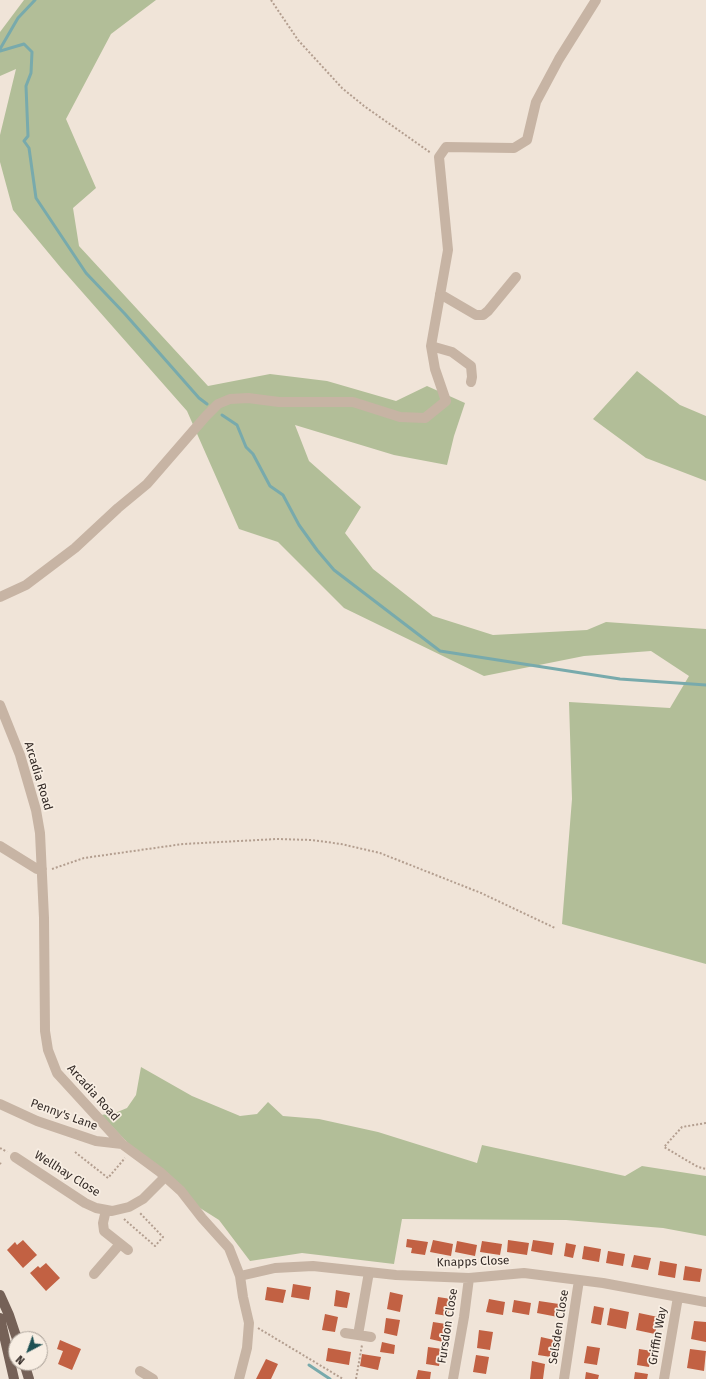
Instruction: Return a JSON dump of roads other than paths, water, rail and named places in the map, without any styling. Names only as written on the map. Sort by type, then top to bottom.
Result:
[{"type":"main road","points":[[0,1296],[14,1331]]},
{"type":"main road","points":[[0,1318],[14,1379]]},
{"type":"street","points":[[0,597],[26,585],[75,548],[118,508],[147,484],[218,404],[230,399],[248,398],[279,402],[353,402],[400,417],[424,418],[446,401],[435,369],[431,346],[448,250],[438,157],[446,147],[514,148],[527,140],[536,102],[559,59],[596,0]]},
{"type":"street","points":[[440,294],[476,315],[483,315],[516,277]]},
{"type":"street","points":[[431,346],[452,352],[471,366],[471,382]]},
{"type":"street","name":"Arcadia Road","points":[[0,705],[20,755],[36,810],[40,833],[44,918],[45,1031],[48,1050],[57,1073],[122,1144],[181,1191],[202,1218],[229,1248],[240,1276],[249,1323],[248,1348],[239,1379]]},
{"type":"street","points":[[0,846],[42,871]]},
{"type":"street","name":"Penny's Lane","points":[[0,1104],[37,1120],[96,1141],[122,1144]]},
{"type":"street","name":"Wellhay Close","points":[[15,1157],[84,1203],[96,1208],[112,1211],[133,1205],[143,1199],[165,1177]]},
{"type":"street","name":"Wellhay Close","points":[[94,1274],[124,1247],[104,1231],[103,1223],[106,1210]]},
{"type":"street","name":"Knapps Close","points":[[240,1276],[275,1268],[313,1266],[396,1275],[469,1278],[524,1273],[579,1280],[706,1302]]},
{"type":"street","points":[[358,1335],[368,1272]]},
{"type":"street","name":"Fursdon Close","points":[[453,1379],[469,1278]]},
{"type":"street","name":"Selsden Close","points":[[564,1379],[579,1280]]},
{"type":"street","name":"Griffin Way","points":[[664,1379],[678,1297]]},
{"type":"street","points":[[345,1333],[371,1337]]},
{"type":"street","points":[[140,1371],[153,1379]]},
{"type":"waterway","points":[[0,49],[18,18],[35,0]]},
{"type":"waterway","points":[[0,51],[24,44],[32,52],[31,73],[26,86],[28,136],[24,141],[29,148],[36,198],[86,273],[125,314],[199,398],[207,404]]},
{"type":"waterway","points":[[222,415],[237,425],[246,447],[253,454],[270,486],[283,495],[299,525],[334,570],[440,651],[620,679],[706,685]]},
{"type":"waterway","points":[[309,1365],[330,1379]]}]
